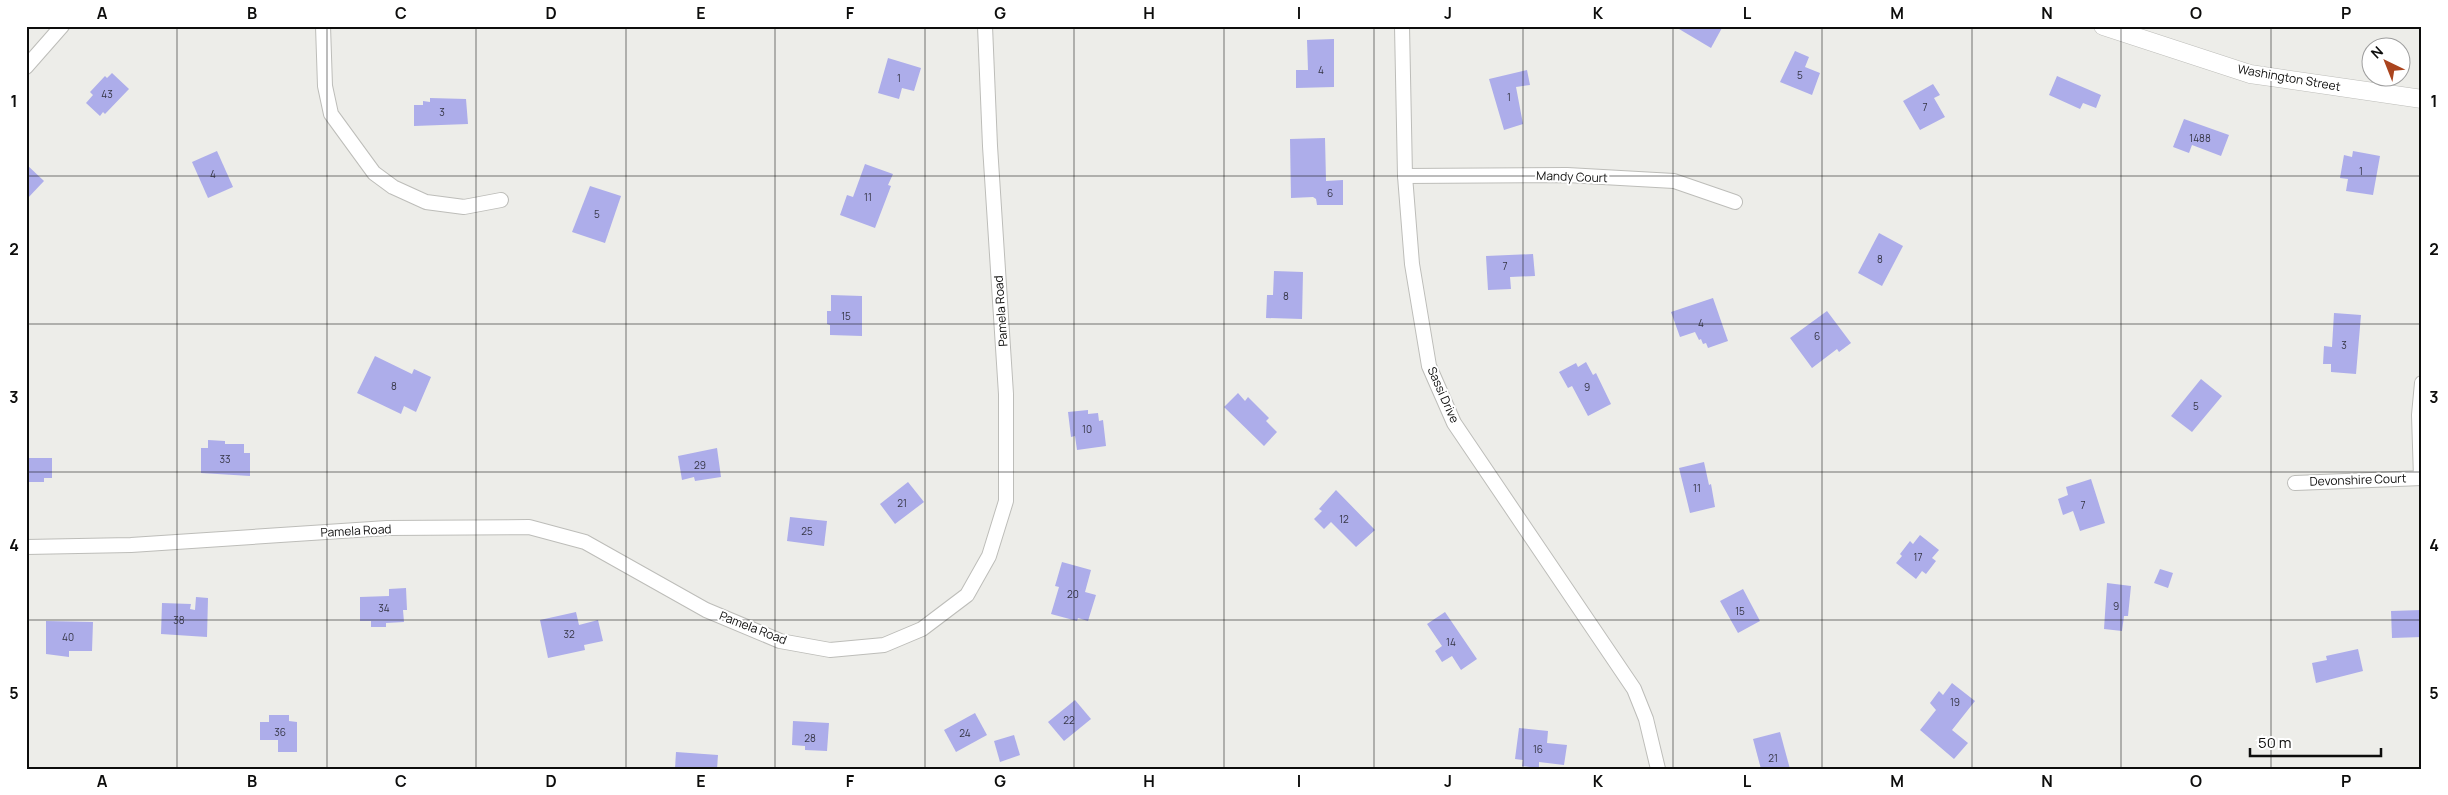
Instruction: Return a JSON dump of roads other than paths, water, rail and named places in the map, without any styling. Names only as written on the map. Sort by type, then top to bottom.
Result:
[{"type":"street","points":[[26,66],[62,26]]},
{"type":"street","points":[[323,26],[325,86],[331,114],[374,173],[393,187],[426,202],[464,207],[501,200]]},
{"type":"street","name":"Pamela Road","points":[[26,547],[131,545],[387,528],[529,527],[585,542],[706,610],[780,641],[830,650],[884,645],[922,629],[967,595],[990,556],[1006,501],[1006,394],[990,146],[985,26]]},
{"type":"street","name":"Sassi Drive","points":[[1402,26],[1405,176],[1412,264],[1430,366],[1454,423],[1634,689],[1646,719],[1658,769]]},
{"type":"street","name":"Washington Street","points":[[2103,26],[2250,74],[2422,99]]},
{"type":"street","name":"Mandy Court","points":[[1405,176],[1567,175],[1674,181],[1735,202]]},
{"type":"street","name":"Devonshire Court","points":[[2295,483],[2421,478],[2419,415],[2422,383]]}]
